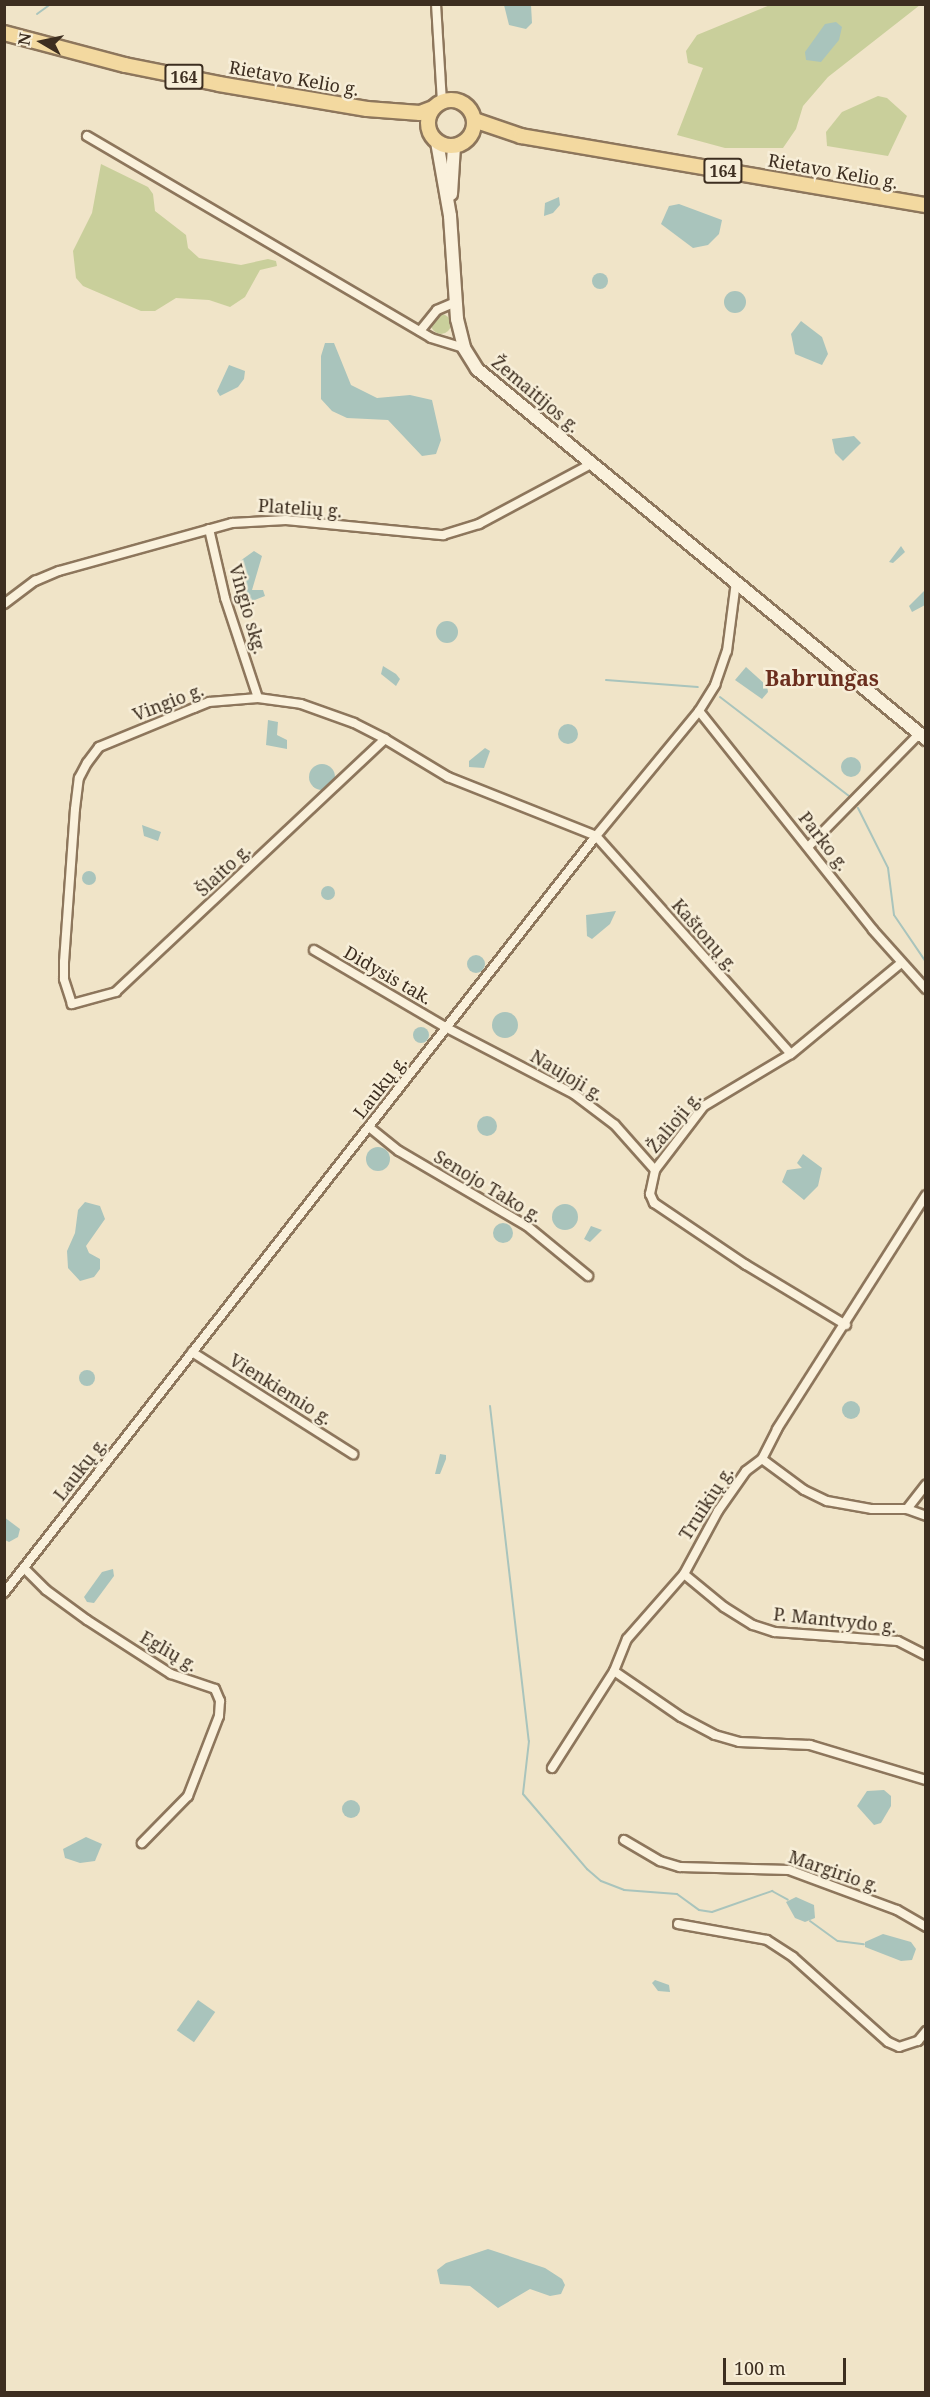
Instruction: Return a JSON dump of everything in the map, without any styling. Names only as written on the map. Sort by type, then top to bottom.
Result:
[{"type":"main road","name":"Rietavo Kelio g.","points":[[4,33],[152,71],[367,109],[420,113],[438,105],[466,106],[474,120],[521,136]]},
{"type":"main road","points":[[438,105],[429,129],[437,142],[450,216],[456,302],[464,348]]},
{"type":"main road","name":"Rietavo Kelio g.","points":[[367,109],[429,129]]},
{"type":"main road","points":[[437,142],[454,146],[471,134],[474,120]]},
{"type":"main road","name":"Rietavo Kelio g.","points":[[471,134],[521,136],[926,205]]},
{"type":"main road","points":[[450,216],[454,146]]},
{"type":"main road","name":"Žemaitijos g.","points":[[464,348],[489,381],[593,463],[923,736]]},
{"type":"street","points":[[436,4],[438,105]]},
{"type":"street","points":[[87,136],[420,331],[464,348]]},
{"type":"street","points":[[420,331],[436,310],[456,302]]},
{"type":"street","name":"Platelių g.","points":[[4,604],[46,576],[209,529],[279,520],[443,536],[479,524],[593,463]]},
{"type":"street","name":"Vingio skg.","points":[[209,529],[225,598],[258,698]]},
{"type":"street","name":"Laukų g.","points":[[4,1593],[596,836],[699,711],[715,685],[727,651],[736,582]]},
{"type":"street","name":"Vingio g.","points":[[72,1004],[64,979],[64,962],[75,809],[80,778],[87,763],[99,747],[209,702],[258,698],[330,713],[385,740],[448,777],[596,836]]},
{"type":"street","name":"Parko g.","points":[[699,711],[901,963],[926,989]]},
{"type":"street","points":[[809,846],[923,736]]},
{"type":"street","name":"Šlaito g.","points":[[72,1004],[116,992],[385,740]]},
{"type":"street","name":"Kaštonų g.","points":[[596,836],[791,1053]]},
{"type":"street","name":"Didysis tak.","points":[[314,950],[447,1028]]},
{"type":"street","name":"Žalioji g.","points":[[846,1325],[746,1265],[654,1203],[650,1194],[655,1170],[704,1106],[791,1053],[901,963]]},
{"type":"street","name":"Naujoji g.","points":[[447,1028],[574,1094],[615,1125],[655,1170]]},
{"type":"street","name":"Senojo Tako g.","points":[[369,1127],[399,1151],[520,1221],[588,1276]]},
{"type":"street","name":"Truikių g.","points":[[552,1767],[614,1671],[627,1639],[684,1574],[718,1511],[746,1471],[762,1459],[777,1428],[846,1325],[926,1195]]},
{"type":"street","name":"Vienkiemio g.","points":[[192,1352],[353,1454]]},
{"type":"street","points":[[762,1459],[804,1490],[827,1501],[872,1509],[907,1509],[926,1516]]},
{"type":"street","points":[[907,1509],[926,1485]]},
{"type":"street","name":"Eglių g.","points":[[24,1568],[87,1620],[171,1674],[215,1689],[220,1701],[219,1716],[189,1796],[142,1843]]},
{"type":"street","name":"P. Mantvydo g.","points":[[684,1574],[724,1607],[753,1625],[775,1632],[898,1641],[926,1655]]},
{"type":"street","points":[[614,1671],[681,1718],[715,1735],[739,1742],[810,1745],[926,1780]]},
{"type":"street","name":"Margirio g.","points":[[624,1840],[660,1861],[692,1869],[789,1870],[897,1910],[926,1927]]},
{"type":"street","points":[[678,1924],[767,1940],[793,1957],[888,2042],[899,2047],[918,2041],[926,2031]]},
{"type":"green space","points":[[770,5],[920,5],[828,77],[803,106],[796,129],[783,148],[725,148],[677,135],[703,68],[688,63],[686,51],[697,35]]},
{"type":"green space","points":[[878,96],[887,98],[907,116],[888,156],[827,146],[826,132],[842,112]]},
{"type":"green space","points":[[101,164],[148,187],[153,194],[155,211],[186,235],[188,248],[199,258],[241,265],[268,259],[276,261],[277,266],[260,270],[245,297],[230,307],[209,300],[176,298],[155,311],[141,311],[83,286],[76,278],[73,251],[92,213]]},
{"type":"green space","points":[[441,314],[448,317],[451,324],[448,331],[441,334],[434,331],[431,324],[434,317]]},
{"type":"water","points":[[504,5],[531,5],[532,23],[526,29],[509,25]]},
{"type":"water","points":[[836,22],[842,27],[839,40],[821,62],[806,60],[805,52],[825,24]]},
{"type":"water","points":[[559,197],[560,205],[553,213],[544,216],[545,203]]},
{"type":"water","points":[[679,204],[722,220],[719,234],[708,245],[693,248],[661,224],[669,206]]},
{"type":"water","points":[[597,273],[603,273],[608,281],[606,287],[597,289],[592,284],[592,278]]},
{"type":"water","points":[[735,291],[743,294],[746,302],[743,310],[735,313],[727,310],[724,302],[727,294]]},
{"type":"water","points":[[801,321],[822,337],[828,354],[822,365],[795,354],[791,334]]},
{"type":"water","points":[[325,343],[334,343],[351,385],[377,398],[410,395],[432,400],[441,440],[436,454],[422,456],[388,420],[347,418],[332,411],[321,399],[321,356]]},
{"type":"water","points":[[229,365],[245,371],[244,379],[238,387],[220,396],[217,391]]},
{"type":"water","points":[[854,436],[861,443],[843,461],[835,453],[832,439]]},
{"type":"water","points":[[901,546],[905,552],[893,563],[889,562]]},
{"type":"water","points":[[254,551],[262,556],[252,590],[263,590],[265,596],[252,601],[243,597],[238,572],[240,561]]},
{"type":"water","points":[[925,590],[925,605],[912,612],[909,606]]},
{"type":"water","points":[[447,621],[457,628],[458,632],[451,642],[447,643],[437,636],[436,632],[443,622]]},
{"type":"water","points":[[383,666],[400,679],[396,686],[381,674]]},
{"type":"water","points":[[746,667],[767,686],[768,692],[762,699],[735,680]]},
{"type":"water","points":[[268,720],[278,722],[277,735],[287,740],[287,749],[266,745]]},
{"type":"water","points":[[568,724],[575,727],[578,734],[575,741],[568,744],[561,741],[558,734],[561,727]]},
{"type":"water","points":[[485,748],[490,751],[484,768],[469,767],[469,761]]},
{"type":"water","points":[[851,757],[858,760],[861,767],[858,774],[851,777],[844,774],[841,767],[844,760]]},
{"type":"water","points":[[322,764],[331,768],[335,777],[331,786],[322,790],[313,786],[309,777],[313,768]]},
{"type":"water","points":[[142,825],[161,832],[158,841],[144,836]]},
{"type":"water","points":[[86,871],[92,871],[96,878],[92,885],[86,885],[82,881],[82,875]]},
{"type":"water","points":[[328,886],[333,888],[335,893],[333,898],[328,900],[323,898],[321,893],[323,888]]},
{"type":"water","points":[[616,911],[610,924],[592,939],[587,936],[586,915]]},
{"type":"water","points":[[476,955],[483,957],[485,964],[483,971],[476,973],[469,971],[467,964],[469,957]]},
{"type":"water","points":[[505,1012],[514,1016],[518,1025],[514,1034],[505,1038],[496,1034],[492,1025],[496,1016]]},
{"type":"water","points":[[418,1027],[424,1027],[429,1035],[427,1041],[418,1043],[413,1038],[413,1032]]},
{"type":"water","points":[[538,1053],[544,1055],[546,1061],[544,1067],[538,1069],[532,1067],[530,1061],[532,1055]]},
{"type":"water","points":[[483,1116],[491,1116],[497,1122],[497,1130],[491,1136],[483,1136],[477,1130],[477,1122]]},
{"type":"water","points":[[378,1147],[387,1150],[390,1159],[387,1168],[378,1171],[369,1168],[366,1159],[369,1150]]},
{"type":"water","points":[[803,1154],[822,1168],[818,1186],[804,1200],[782,1182],[787,1170],[802,1168],[797,1163]]},
{"type":"water","points":[[85,1202],[100,1206],[105,1219],[86,1246],[89,1253],[100,1259],[100,1269],[94,1277],[80,1281],[68,1268],[67,1251],[75,1233],[78,1210]]},
{"type":"water","points":[[565,1204],[574,1208],[578,1217],[574,1226],[565,1230],[556,1226],[552,1217],[556,1208]]},
{"type":"water","points":[[499,1223],[507,1223],[513,1229],[513,1237],[507,1243],[499,1243],[493,1237],[493,1229]]},
{"type":"water","points":[[591,1226],[602,1230],[590,1242],[584,1239]]},
{"type":"water","points":[[87,1370],[93,1372],[95,1378],[93,1384],[87,1386],[81,1384],[79,1378],[81,1372]]},
{"type":"water","points":[[851,1401],[857,1404],[860,1410],[857,1416],[851,1419],[845,1416],[842,1410],[845,1404]]},
{"type":"water","points":[[440,1454],[446,1455],[446,1459],[440,1474],[435,1474]]},
{"type":"water","points":[[4,1517],[20,1529],[18,1537],[9,1542],[5,1540]]},
{"type":"water","points":[[113,1569],[114,1576],[94,1603],[87,1602],[84,1597],[102,1572]]},
{"type":"water","points":[[884,1790],[891,1796],[891,1806],[881,1823],[874,1825],[857,1806],[867,1791]]},
{"type":"water","points":[[351,1800],[357,1803],[360,1809],[357,1815],[351,1818],[345,1815],[342,1809],[345,1803]]},
{"type":"water","points":[[86,1837],[102,1844],[95,1861],[80,1863],[65,1858],[63,1849]]},
{"type":"water","points":[[796,1897],[814,1905],[815,1918],[805,1922],[795,1918],[786,1902]]},
{"type":"water","points":[[883,1934],[911,1942],[916,1949],[912,1960],[901,1961],[865,1947],[865,1942]]},
{"type":"water","points":[[655,1980],[669,1985],[670,1992],[658,1991],[652,1983]]},
{"type":"water","points":[[198,2000],[215,2012],[194,2042],[177,2030]]},
{"type":"water","points":[[488,2249],[545,2268],[562,2279],[565,2285],[561,2294],[550,2296],[530,2289],[498,2308],[470,2286],[440,2284],[437,2270],[446,2263]]},
{"type":"waterway","points":[[37,14],[51,4]]},
{"type":"waterway","points":[[606,680],[698,687]]},
{"type":"waterway","points":[[720,697],[849,796]]},
{"type":"waterway","points":[[858,808],[888,868],[894,915],[926,962]]},
{"type":"waterway","points":[[490,1406],[529,1741],[523,1794],[587,1869],[601,1881],[624,1890],[677,1894],[699,1910],[712,1912],[772,1891],[788,1900]]},
{"type":"waterway","points":[[810,1921],[838,1941],[864,1944]]},
{"type":"district","name":"Babrungas","points":[[822,678]]}]
